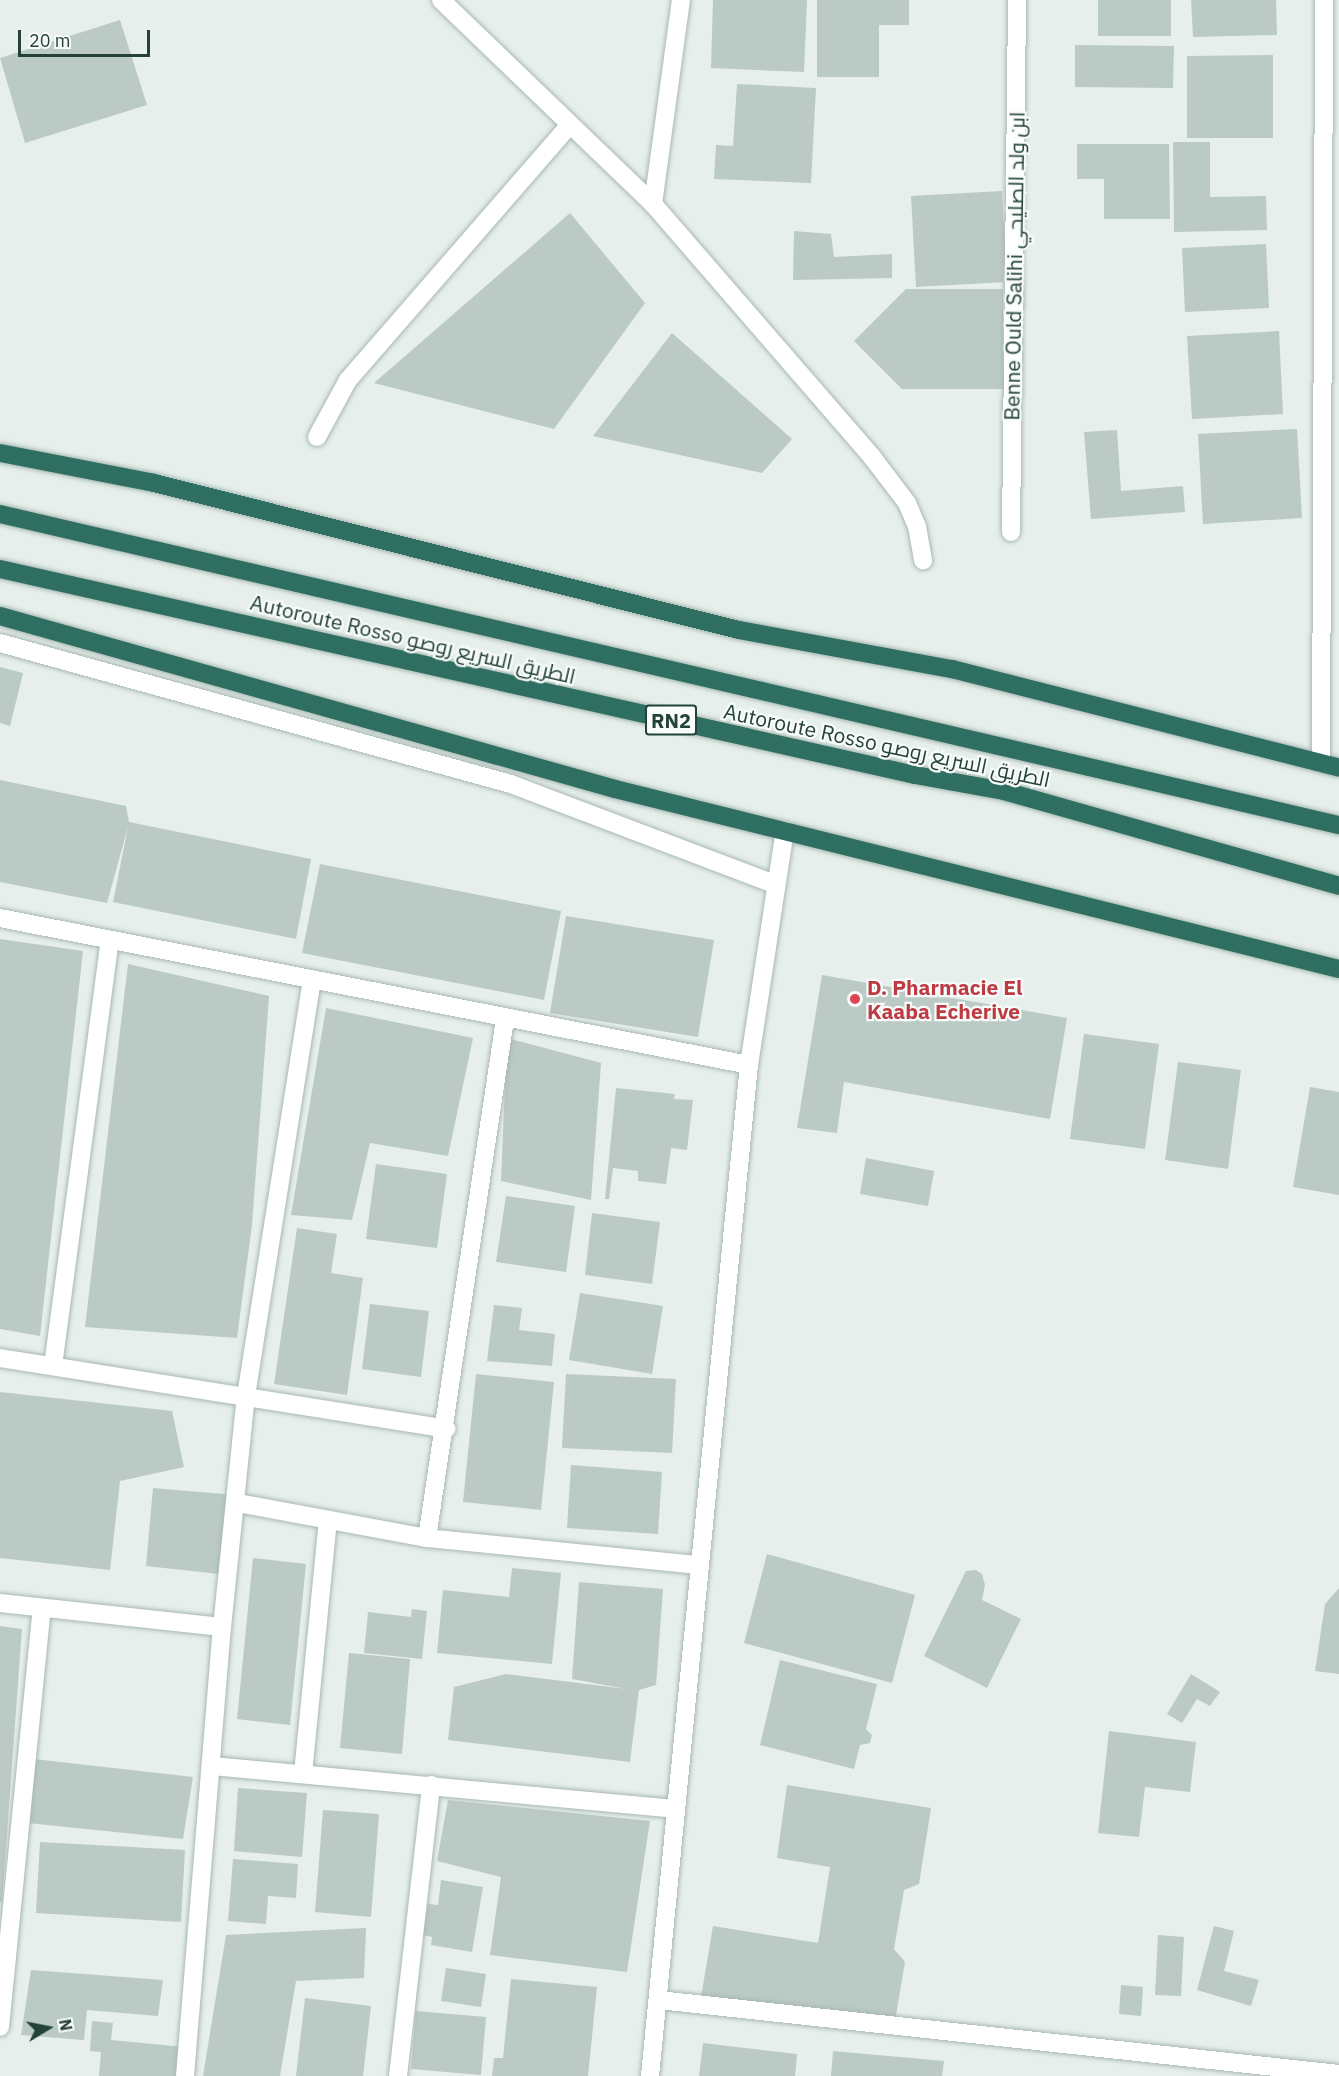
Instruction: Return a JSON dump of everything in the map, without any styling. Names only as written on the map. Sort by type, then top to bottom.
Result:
[{"type":"highway","points":[[0,453],[154,483],[739,630],[952,669],[1339,768]]},
{"type":"highway","name":"Autoroute Rosso الطريق السريع روصو","points":[[0,514],[1339,825]]},
{"type":"highway","name":"Autoroute Rosso الطريق السريع روصو","points":[[0,569],[915,775],[1004,791],[1339,886]]},
{"type":"highway","points":[[0,616],[615,789],[1339,969]]},
{"type":"street","points":[[441,0],[652,204],[872,456],[907,503],[917,526],[923,560]]},
{"type":"street","points":[[652,204],[681,0]]},
{"type":"street","name":"Benne Ould Salihi ابن ولد الصليحي","points":[[1011,532],[1017,0]]},
{"type":"street","points":[[1321,763],[1324,0]]},
{"type":"street","points":[[317,437],[348,380],[570,125]]},
{"type":"street","points":[[0,643],[511,784],[774,884]]},
{"type":"street","points":[[650,2076],[659,2000],[674,1809],[749,1065],[774,884],[784,831]]},
{"type":"street","points":[[0,918],[505,1019],[749,1065]]},
{"type":"street","points":[[53,1366],[110,940]]},
{"type":"street","points":[[185,2076],[213,1766],[222,1627],[238,1503],[246,1396],[312,980]]},
{"type":"street","points":[[427,1538],[446,1429],[505,1019]]},
{"type":"street","points":[[0,1358],[446,1429]]},
{"type":"street","points":[[238,1503],[427,1538],[698,1565]]},
{"type":"street","points":[[303,1774],[328,1520]]},
{"type":"street","points":[[0,1603],[42,1610],[222,1627]]},
{"type":"street","points":[[0,2027],[42,1610]]},
{"type":"street","points":[[213,1766],[674,1809]]},
{"type":"street","points":[[398,2076],[431,1785]]},
{"type":"street","points":[[659,2000],[1339,2074]]},
{"type":"building","points":[[713,0],[807,0],[804,72],[711,68]]},
{"type":"building","points":[[817,0],[909,0],[909,25],[879,25],[879,77],[817,77]]},
{"type":"building","points":[[1098,0],[1171,0],[1171,36],[1098,36]]},
{"type":"building","points":[[1191,0],[1276,0],[1277,35],[1193,37]]},
{"type":"building","points":[[120,20],[147,105],[25,143],[0,58]]},
{"type":"building","points":[[1075,45],[1174,46],[1173,88],[1075,87]]},
{"type":"building","points":[[1273,55],[1273,138],[1187,138],[1187,56]]},
{"type":"building","points":[[737,84],[816,88],[811,183],[714,179],[716,145],[733,146]]},
{"type":"building","points":[[1173,142],[1210,142],[1210,197],[1266,196],[1267,230],[1174,232]]},
{"type":"building","points":[[1077,144],[1169,144],[1170,219],[1104,219],[1104,179],[1077,179]]},
{"type":"building","points":[[1002,191],[1007,282],[916,287],[911,196]]},
{"type":"building","points":[[570,213],[645,303],[554,429],[374,383]]},
{"type":"building","points":[[794,231],[831,234],[834,257],[892,254],[892,278],[793,280]]},
{"type":"building","points":[[1266,244],[1269,308],[1185,312],[1182,248]]},
{"type":"building","points":[[906,289],[1003,289],[1004,389],[902,389],[854,341]]},
{"type":"building","points":[[1279,331],[1283,414],[1192,419],[1187,336]]},
{"type":"building","points":[[672,333],[792,439],[762,473],[593,436]]},
{"type":"building","points":[[1297,429],[1302,518],[1203,524],[1198,434]]},
{"type":"building","points":[[1117,430],[1121,491],[1183,486],[1185,512],[1091,519],[1084,432]]},
{"type":"building","points":[[0,667],[23,673],[10,726],[0,723]]},
{"type":"building","points":[[0,780],[126,806],[129,822],[311,859],[296,939],[113,902],[128,827],[107,903],[0,882]]},
{"type":"building","points":[[320,864],[561,911],[544,1000],[302,953]]},
{"type":"building","points":[[566,916],[714,940],[698,1037],[550,1013]]},
{"type":"building","points":[[0,939],[83,951],[40,1336],[0,1329]]},
{"type":"building","points":[[128,964],[269,996],[252,1225],[237,1338],[85,1327]]},
{"type":"building","points":[[822,975],[1067,1018],[1050,1119],[844,1082],[837,1133],[797,1128]]},
{"type":"building","points":[[326,1008],[473,1038],[448,1156],[370,1143],[352,1220],[291,1215]]},
{"type":"building","points":[[1084,1034],[1159,1044],[1145,1149],[1070,1139]]},
{"type":"building","points":[[507,1038],[601,1063],[591,1200],[501,1181]]},
{"type":"building","points":[[1178,1062],[1241,1070],[1228,1169],[1165,1160]]},
{"type":"building","points":[[1310,1087],[1339,1092],[1339,1195],[1293,1187]]},
{"type":"building","points":[[616,1088],[675,1094],[674,1099],[693,1100],[687,1150],[671,1148],[666,1184],[638,1181],[638,1171],[613,1168],[609,1199],[605,1199]]},
{"type":"building","points":[[866,1158],[934,1171],[928,1206],[860,1194]]},
{"type":"building","points":[[376,1164],[447,1174],[437,1248],[366,1239]]},
{"type":"building","points":[[506,1196],[575,1206],[566,1272],[496,1262]]},
{"type":"building","points":[[592,1213],[660,1222],[652,1284],[585,1275]]},
{"type":"building","points":[[297,1228],[337,1234],[331,1273],[363,1278],[347,1395],[274,1384]]},
{"type":"building","points":[[580,1293],[663,1306],[652,1374],[569,1360]]},
{"type":"building","points":[[370,1304],[429,1311],[421,1377],[362,1369]]},
{"type":"building","points":[[494,1305],[522,1308],[519,1330],[555,1334],[552,1366],[487,1361]]},
{"type":"building","points":[[476,1374],[554,1382],[541,1510],[463,1502]]},
{"type":"building","points":[[566,1374],[676,1379],[672,1453],[562,1448]]},
{"type":"building","points":[[0,1392],[172,1411],[184,1467],[120,1481],[110,1570],[0,1558]]},
{"type":"building","points":[[571,1465],[662,1472],[658,1534],[567,1528]]},
{"type":"building","points":[[153,1488],[235,1495],[228,1575],[146,1566]]},
{"type":"building","points":[[767,1554],[915,1595],[892,1683],[744,1643]]},
{"type":"building","points":[[253,1558],[306,1564],[290,1725],[237,1719]]},
{"type":"building","points":[[512,1568],[561,1573],[552,1664],[437,1653],[443,1590],[509,1597]]},
{"type":"building","points":[[976,1570],[982,1574],[985,1585],[982,1600],[1021,1619],[987,1688],[924,1656],[966,1571]]},
{"type":"building","points":[[579,1582],[663,1589],[656,1685],[639,1690],[630,1762],[448,1740],[454,1687],[506,1674],[627,1689],[572,1679]]},
{"type":"building","points":[[1339,1588],[1339,1674],[1315,1671],[1325,1604]]},
{"type":"building","points":[[412,1609],[427,1611],[422,1659],[364,1653],[368,1612],[411,1617]]},
{"type":"building","points":[[0,1626],[22,1629],[2,1902],[0,1902]]},
{"type":"building","points":[[349,1653],[410,1659],[402,1754],[340,1748]]},
{"type":"building","points":[[780,1660],[877,1684],[866,1729],[872,1735],[870,1743],[860,1745],[854,1769],[760,1745]]},
{"type":"building","points":[[1191,1674],[1220,1692],[1210,1706],[1197,1699],[1182,1723],[1167,1714]]},
{"type":"building","points":[[1109,1731],[1196,1742],[1190,1792],[1145,1787],[1139,1837],[1098,1833]]},
{"type":"building","points":[[34,1759],[193,1777],[183,1839],[28,1823]]},
{"type":"building","points":[[787,1785],[931,1808],[919,1884],[904,1890],[894,1949],[905,1962],[893,2033],[700,2003],[713,1926],[818,1943],[830,1867],[777,1858]]},
{"type":"building","points":[[238,1788],[307,1793],[302,1857],[234,1851]]},
{"type":"building","points":[[448,1800],[650,1821],[627,1972],[490,1955],[501,1877],[437,1861]]},
{"type":"building","points":[[323,1810],[379,1814],[371,1917],[315,1912]]},
{"type":"building","points":[[40,1842],[185,1850],[181,1922],[36,1913]]},
{"type":"building","points":[[233,1859],[298,1864],[296,1898],[268,1896],[266,1924],[228,1921]]},
{"type":"building","points":[[441,1880],[483,1887],[472,1952],[431,1945],[432,1937],[423,1935],[428,1904],[438,1905]]},
{"type":"building","points":[[1214,1926],[1234,1931],[1224,1971],[1259,1980],[1251,2006],[1197,1990]]},
{"type":"building","points":[[366,1928],[364,1978],[296,1981],[280,2076],[203,2076],[226,1935]]},
{"type":"building","points":[[1158,1935],[1184,1937],[1181,1996],[1155,1995]]},
{"type":"building","points":[[446,1968],[486,1974],[481,2007],[441,2001]]},
{"type":"building","points":[[31,1970],[163,1980],[158,2016],[87,2010],[84,2040],[21,2035]]},
{"type":"building","points":[[511,1979],[597,1987],[588,2076],[492,2076],[494,2058],[503,2058]]},
{"type":"building","points":[[1121,1985],[1143,1987],[1141,2016],[1119,2014]]},
{"type":"building","points":[[305,1998],[371,2006],[363,2076],[296,2076]]},
{"type":"building","points":[[416,2011],[486,2017],[481,2075],[411,2069]]},
{"type":"building","points":[[92,2021],[113,2023],[111,2040],[184,2047],[181,2076],[99,2076],[101,2052],[90,2051]]},
{"type":"building","points":[[703,2043],[797,2054],[795,2076],[699,2076]]},
{"type":"building","points":[[833,2051],[944,2061],[942,2076],[831,2076]]},
{"type":"place","name":"D. Pharmacie El Kaaba Echerive","points":[[855,999]]}]
